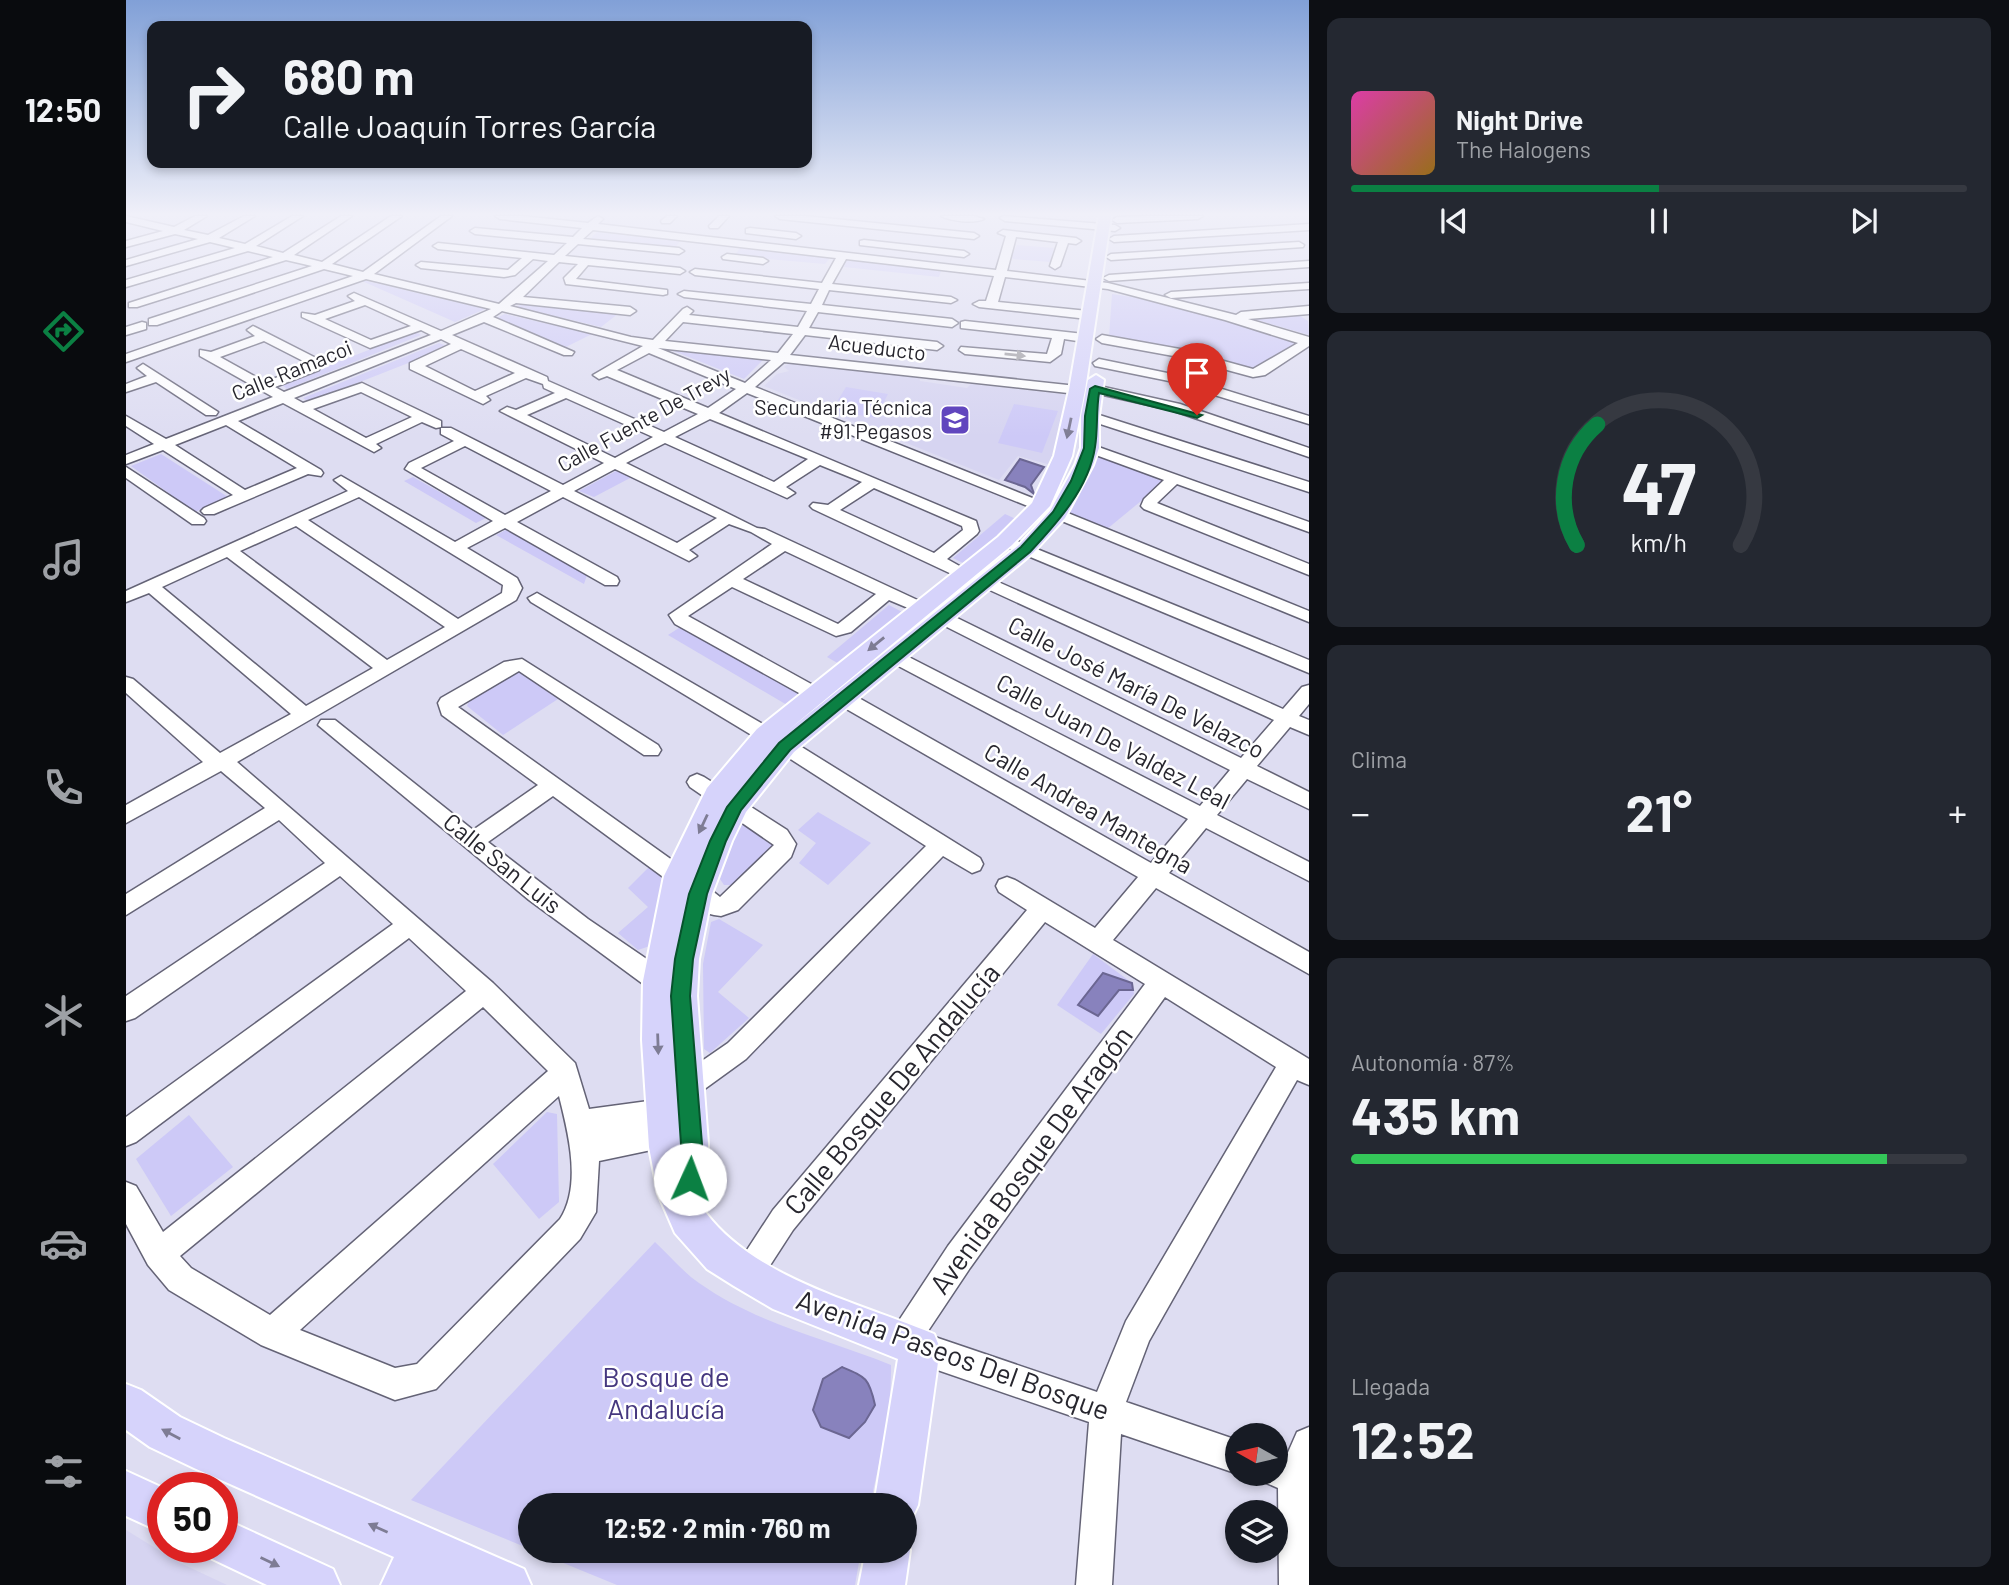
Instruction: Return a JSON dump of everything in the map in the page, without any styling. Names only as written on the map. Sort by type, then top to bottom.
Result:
[{"type":"main road","points":[[1049,510],[1077,390],[1088,315],[1098,290]]},
{"type":"main road","points":[[688,1220],[691,1144],[681,996],[689,928],[688,885],[718,841],[716,795],[776,741],[815,694],[931,612],[1015,545],[1077,481],[1090,448],[1090,416],[1102,339],[1100,290]]},
{"type":"main road","points":[[776,741],[843,698],[893,656],[931,612]]},
{"type":"main road","name":"Avenida Paseos Del Bosque","points":[[688,885],[658,981],[658,1040],[663,1117],[671,1177],[688,1220],[720,1256],[747,1273],[787,1295],[911,1345]]},
{"type":"main road","points":[[897,1493],[911,1345]]},
{"type":"main road","points":[[126,1405],[165,1432],[209,1453],[508,1585]]},
{"type":"main road","points":[[126,1493],[147,1503]]},
{"type":"main road","points":[[238,1547],[317,1585]]},
{"type":"main road","points":[[882,1585],[886,1563]]},
{"type":"main road","points":[[404,1585],[411,1570],[424,1567],[464,1585]]},
{"type":"street","points":[[126,292],[139,303],[180,290]]},
{"type":"street","points":[[126,331],[251,290]]},
{"type":"street","points":[[126,358],[244,326],[329,290]]},
{"type":"street","points":[[429,290],[652,346],[747,388],[1309,617]]},
{"type":"street","name":"Calle Ramacoi","points":[[126,460],[484,318],[523,290]]},
{"type":"street","points":[[649,290],[663,292]]},
{"type":"street","points":[[696,290],[691,295],[1084,338]]},
{"type":"street","name":"Calle Fuente De Trevy","points":[[455,548],[708,414],[747,388],[782,356],[824,290]]},
{"type":"street","points":[[945,290],[951,300]]},
{"type":"street","points":[[993,290],[985,304],[1088,315]]},
{"type":"street","points":[[1125,290],[1155,296],[1309,342]]},
{"type":"street","points":[[1155,296],[1248,290]]},
{"type":"street","points":[[354,296],[781,490],[818,459]]},
{"type":"street","points":[[514,299],[633,308],[616,322]]},
{"type":"street","points":[[366,301],[310,317],[370,344],[419,327]]},
{"type":"street","points":[[1229,317],[1307,312]]},
{"type":"street","points":[[933,321],[931,346],[684,314],[652,346],[602,374],[818,459],[971,526],[971,531],[936,560]]},
{"type":"street","points":[[170,317],[191,328]]},
{"type":"street","points":[[484,318],[563,355],[602,333]]},
{"type":"street","points":[[244,326],[316,363],[314,367],[266,386]]},
{"type":"street","points":[[984,352],[989,327]]},
{"type":"street","points":[[965,350],[1045,359],[1053,357],[1059,335]]},
{"type":"street","points":[[265,337],[207,355],[370,445],[435,424],[683,553],[728,518]]},
{"type":"street","points":[[1102,339],[1180,353],[1253,373],[1260,372],[1309,342]]},
{"type":"street","points":[[126,341],[144,352]]},
{"type":"street","points":[[459,345],[415,366],[479,398],[525,373]]},
{"type":"street","name":"Acueducto","points":[[652,346],[782,356],[1077,390]]},
{"type":"street","points":[[1099,363],[1172,378],[1302,418],[1309,406]]},
{"type":"street","points":[[143,368],[211,412]]},
{"type":"street","points":[[126,388],[156,377]]},
{"type":"street","name":"Calle Ramacoi","points":[[304,407],[358,388],[366,388],[435,424]]},
{"type":"street","points":[[1095,389],[1175,407],[1309,453]]},
{"type":"street","name":"Calle José María De Velazco","points":[[566,393],[512,413],[728,518],[931,612],[1309,801]]},
{"type":"street","points":[[1090,416],[1309,486]]},
{"type":"street","points":[[126,420],[244,496]]},
{"type":"street","points":[[126,471],[204,516],[244,496],[312,471],[227,420]]},
{"type":"street","points":[[465,441],[412,469],[611,581]]},
{"type":"street","points":[[1090,448],[1309,527]]},
{"type":"street","points":[[1175,478],[1149,502],[1149,506],[1309,570]]},
{"type":"street","points":[[126,815],[510,596],[513,588],[511,582],[341,480]]},
{"type":"street","points":[[873,482],[824,508],[1309,728]]},
{"type":"street","points":[[126,597],[360,491]]},
{"type":"street","points":[[297,520],[457,627]]},
{"type":"street","points":[[784,544],[678,615],[681,620],[815,694]]},
{"type":"street","points":[[1015,545],[1309,667]]},
{"type":"street","points":[[230,551],[386,669]]},
{"type":"street","points":[[732,580],[836,630],[845,628],[887,593]]},
{"type":"street","points":[[151,586],[303,714]]},
{"type":"street","points":[[537,598],[776,741],[972,864]]},
{"type":"street","name":"Calle Juan De Valdez Leal","points":[[893,656],[1202,819],[1309,872]]},
{"type":"street","points":[[651,750],[522,665],[511,666],[448,703],[449,710],[554,785],[714,906],[725,906],[783,851],[785,844],[779,836],[716,795]]},
{"type":"street","points":[[126,683],[205,755],[235,769],[484,991],[566,1072],[586,1150],[581,1212],[570,1228],[425,1378],[395,1384],[272,1334],[180,1279],[159,1254],[126,1196]]},
{"type":"street","points":[[1098,941],[1309,691]]},
{"type":"street","name":"Calle Andrea Mantegna","points":[[843,698],[1309,964]]},
{"type":"street","name":"Calle San Luis","points":[[328,725],[600,942],[681,996]]},
{"type":"street","points":[[473,841],[554,785]]},
{"type":"street","points":[[126,906],[280,809]]},
{"type":"street","points":[[586,1150],[663,1117],[686,1088],[737,1051],[942,844]]},
{"type":"street","points":[[126,1010],[340,864]]},
{"type":"street","points":[[1007,886],[1301,1068],[1137,1332],[1106,1410],[1094,1585]]},
{"type":"street","name":"Calle Bosque De Andalucía","points":[[747,1273],[783,1220],[1043,908]]},
{"type":"street","points":[[126,1133],[408,926]]},
{"type":"street","name":"Avenida Bosque De Aragón","points":[[911,1345],[959,1257],[1162,981]]},
{"type":"street","points":[[159,1254],[484,991]]},
{"type":"street","points":[[272,1334],[566,1072]]},
{"type":"street","points":[[579,1123],[663,1117]]},
{"type":"street","name":"Avenida Paseos Del Bosque","points":[[911,1345],[1225,1453]]},
{"type":"street","points":[[1297,1585],[1293,1477],[1309,1444]]},
{"type":"shaded area","name":"Secundaria Técnica #91 Pegasos","points":[[792,361],[919,377],[920,381],[967,388],[971,384],[1069,395],[1051,465],[1018,456],[999,480],[764,386],[777,374],[789,371],[784,367]]},
{"type":"shaded area","points":[[1020,459],[1044,467],[1031,485],[1034,494],[1025,487],[1005,480]]},
{"type":"shaded area","points":[[1103,973],[1132,983],[1133,990],[1119,990],[1098,1016],[1078,1005]]},
{"type":"shaded area","points":[[842,1367],[865,1380],[871,1389],[875,1405],[865,1422],[849,1438],[821,1427],[813,1410],[823,1379]]},
{"type":"shaded area","points":[[126,1530],[147,1543],[147,1563],[180,1563],[227,1585],[126,1585]]},
{"type":"green space","points":[[382,290],[405,290],[485,309],[455,322]]},
{"type":"green space","points":[[1112,294],[1182,308],[1296,343],[1266,367],[1250,370],[1109,337]]},
{"type":"green space","points":[[523,303],[619,313],[601,327],[517,307]]},
{"type":"green space","points":[[505,314],[592,334],[566,347],[496,318]]},
{"type":"green space","points":[[1297,314],[1308,321],[1309,335],[1250,318]]},
{"type":"green space","points":[[415,332],[421,335],[287,389],[281,384]]},
{"type":"green space","points":[[439,343],[449,347],[309,402],[303,398]]},
{"type":"green space","points":[[675,347],[766,357],[744,379],[671,350]]},
{"type":"green space","points":[[846,387],[888,394],[876,418],[832,410]]},
{"type":"green space","points":[[1014,404],[1058,411],[1042,453],[998,443]]},
{"type":"green space","points":[[1096,452],[1169,478],[1107,529],[1066,511]]},
{"type":"green space","points":[[161,454],[228,497],[195,512],[131,466]]},
{"type":"green space","points":[[616,471],[632,477],[594,497],[579,491]]},
{"type":"green space","points":[[413,477],[486,518],[476,523],[404,481]]},
{"type":"green space","points":[[1005,514],[1020,521],[965,564],[953,558]]},
{"type":"green space","points":[[506,530],[587,575],[584,584],[496,535]]},
{"type":"green space","points":[[889,605],[904,613],[841,665],[827,657]]},
{"type":"green space","points":[[682,626],[804,692],[787,705],[668,635]]},
{"type":"green space","points":[[519,672],[558,699],[503,735],[467,706],[469,701]]},
{"type":"green space","points":[[818,812],[871,843],[828,885],[799,863],[816,843],[798,830]]},
{"type":"green space","points":[[740,823],[774,844],[773,854],[734,885],[724,885],[720,879]]},
{"type":"green space","points":[[651,865],[666,878],[655,912],[650,946],[638,950],[618,933],[648,907],[628,888]]},
{"type":"green space","points":[[719,919],[763,945],[718,992],[749,1018],[710,1053],[704,1049],[703,964],[711,922]]},
{"type":"green space","points":[[1093,954],[1132,983],[1134,994],[1101,1034],[1057,1005]]},
{"type":"green space","points":[[547,1112],[557,1114],[559,1202],[539,1219],[493,1164]]},
{"type":"green space","points":[[189,1115],[233,1167],[171,1216],[136,1159]]},
{"type":"green space","name":"Bosque de Andalucía","points":[[655,1242],[693,1279],[745,1310],[891,1365],[887,1418],[873,1493],[518,1493],[518,1544],[411,1500]]},
{"type":"green space","points":[[563,1563],[859,1563],[855,1585],[617,1585]]},
{"type":"place","name":"Secundaria Técnica #91 Pegasos","points":[[955,420]]},
{"type":"route","points":[[690,1179],[690,1122],[681,996],[684,959],[698,894],[718,841],[735,807],[785,747],[1026,549],[1058,514],[1077,481],[1090,448],[1090,416],[1095,389],[1152,401],[1197,415]]}]
